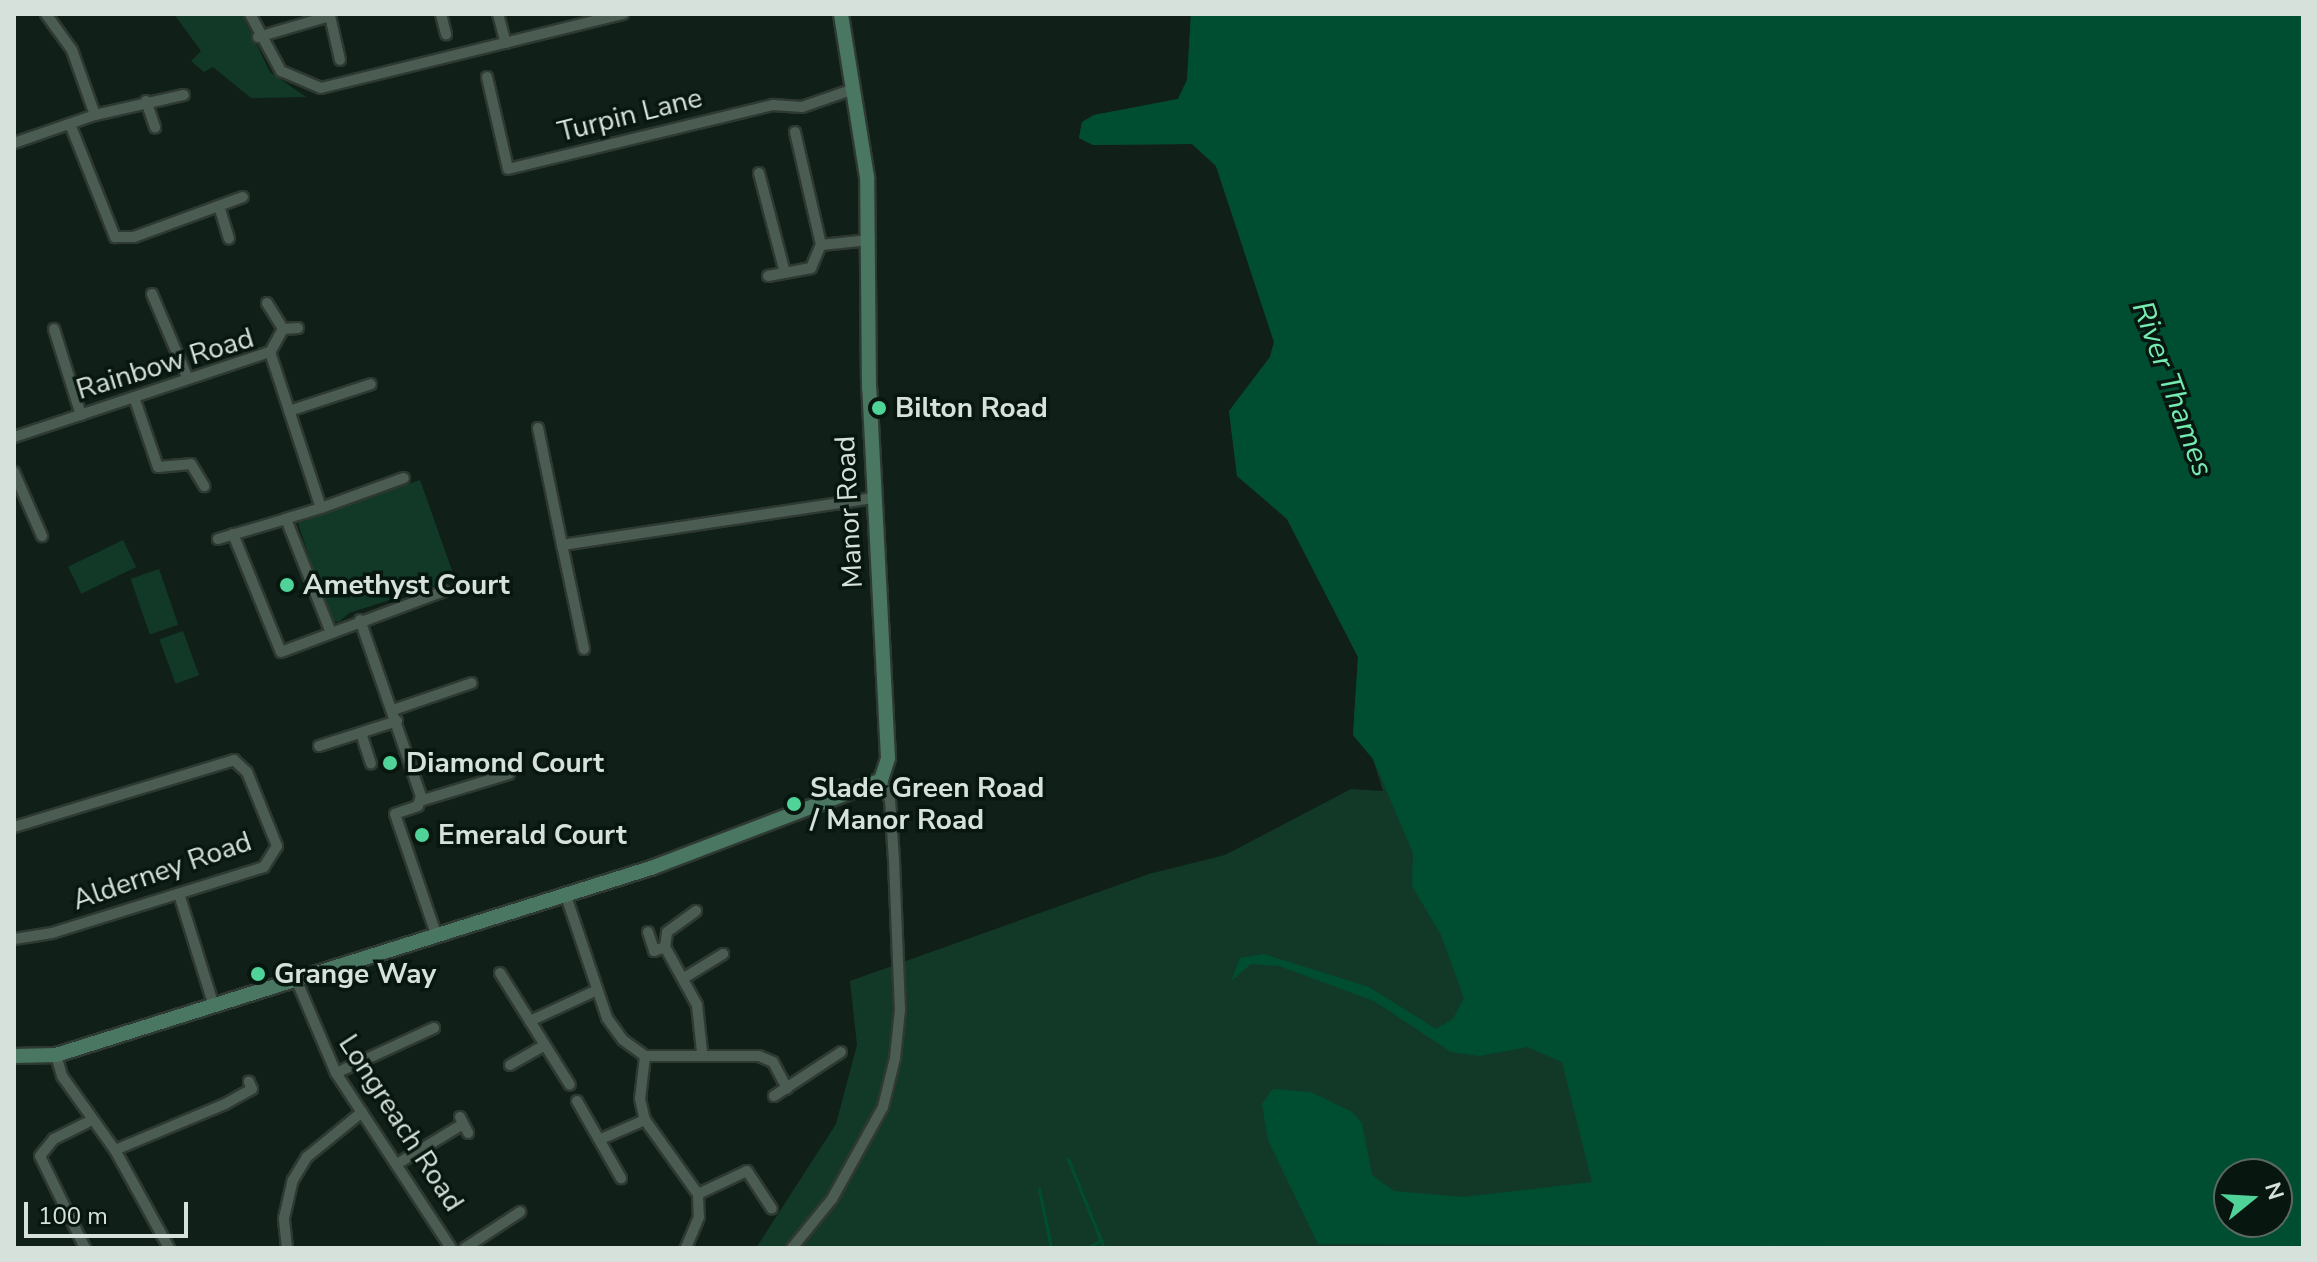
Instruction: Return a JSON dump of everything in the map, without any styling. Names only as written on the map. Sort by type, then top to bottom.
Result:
[{"type":"street","points":[[46,14],[72,50],[95,115]]},
{"type":"street","points":[[250,14],[258,37],[281,71],[321,88],[623,14]]},
{"type":"street","points":[[441,14],[446,34]]},
{"type":"street","points":[[498,14],[506,43]]},
{"type":"street","name":"Manor Road","points":[[792,1248],[832,1199],[883,1107],[900,1010],[890,800],[881,780],[888,758],[874,498],[870,240],[854,89],[841,14]]},
{"type":"street","points":[[258,37],[330,16],[340,60]]},
{"type":"street","name":"Turpin Lane","points":[[487,77],[508,169],[773,105],[802,107],[854,89]]},
{"type":"street","points":[[14,143],[95,115],[146,101],[184,95]]},
{"type":"street","points":[[146,101],[155,127]]},
{"type":"street","points":[[70,124],[115,237],[134,237],[243,197]]},
{"type":"street","points":[[768,276],[811,268],[821,245],[795,132]]},
{"type":"street","points":[[759,173],[785,273]]},
{"type":"street","points":[[219,206],[229,238]]},
{"type":"street","points":[[821,245],[870,240]]},
{"type":"street","points":[[152,294],[188,379]]},
{"type":"street","points":[[267,303],[283,329]]},
{"type":"street","points":[[283,329],[298,328]]},
{"type":"street","points":[[54,329],[81,415]]},
{"type":"street","points":[[270,352],[283,329]]},
{"type":"street","name":"Rainbow Road","points":[[14,437],[270,352],[321,508]]},
{"type":"street","points":[[289,411],[371,384]]},
{"type":"street","points":[[134,397],[158,467],[178,463],[195,467],[204,486]]},
{"type":"street","points":[[538,428],[584,649]]},
{"type":"street","points":[[14,472],[42,536]]},
{"type":"street","points":[[218,539],[321,508],[404,478]]},
{"type":"street","points":[[562,545],[874,498]]},
{"type":"street","points":[[286,519],[330,630]]},
{"type":"street","points":[[233,534],[278,650],[444,591]]},
{"type":"street","points":[[360,620],[395,715],[420,801]]},
{"type":"street","points":[[319,746],[361,733],[395,715],[472,683]]},
{"type":"street","points":[[361,733],[371,763]]},
{"type":"street","name":"Alderney Road","points":[[14,827],[234,760],[247,772],[276,833],[272,859],[179,894],[14,939]]},
{"type":"street","points":[[435,931],[395,814],[420,801],[509,774]]},
{"type":"street","points":[[14,1056],[56,1055],[435,931],[696,852],[881,780]]},
{"type":"street","points":[[565,893],[597,990],[623,1040],[645,1056],[702,1052],[773,1062],[787,1088]]},
{"type":"street","points":[[179,894],[213,1003]]},
{"type":"street","points":[[696,911],[667,932],[665,947],[697,1005],[702,1052]]},
{"type":"street","points":[[648,932],[654,951],[665,947]]},
{"type":"street","points":[[684,978],[723,954]]},
{"type":"street","points":[[500,973],[570,1085]]},
{"type":"street","name":"Longreach Road","points":[[295,977],[336,1073],[451,1248]]},
{"type":"street","points":[[530,1021],[597,990]]},
{"type":"street","points":[[336,1073],[434,1028]]},
{"type":"street","points":[[510,1065],[545,1045]]},
{"type":"street","points":[[774,1096],[841,1052]]},
{"type":"street","points":[[56,1055],[92,1120],[115,1150],[169,1248]]},
{"type":"street","points":[[645,1056],[640,1099],[645,1120],[698,1194],[699,1217],[686,1248]]},
{"type":"street","points":[[115,1150],[252,1089]]},
{"type":"street","points":[[577,1101],[621,1178]]},
{"type":"street","points":[[287,1248],[284,1218],[293,1180],[307,1157],[362,1112]]},
{"type":"street","points":[[85,1248],[40,1156],[54,1139],[92,1120]]},
{"type":"street","points":[[601,1139],[645,1120]]},
{"type":"street","points":[[397,1164],[464,1125]]},
{"type":"street","points":[[698,1194],[747,1171],[772,1209]]},
{"type":"street","points":[[465,1248],[520,1212]]},
{"type":"shaded area","points":[[174,14],[242,14],[270,72],[306,97],[251,98],[213,67],[204,72],[191,61],[201,51]]},
{"type":"shaded area","points":[[1191,14],[1820,1248],[756,1248],[836,1124],[857,1045],[850,981],[1149,874],[1225,855],[1351,789],[1383,791],[1373,759],[1353,735],[1358,657],[1287,519],[1237,476],[1229,411],[1270,357],[1274,342],[1216,166],[1192,144],[1093,145],[1079,138],[1082,122],[1094,115],[1178,99],[1187,80]]},
{"type":"shaded area","points":[[420,480],[455,579],[349,613],[339,622],[330,620],[298,523]]},
{"type":"shaded area","points":[[123,540],[136,567],[81,594],[68,567]]},
{"type":"shaded area","points":[[159,569],[178,625],[150,635],[131,579]]},
{"type":"shaded area","points":[[183,631],[199,675],[176,684],[160,640]]},
{"type":"water","name":"River Thames","points":[[1191,14],[2303,14],[2303,1248],[1318,1244],[1268,1140],[1262,1104],[1273,1089],[1311,1092],[1352,1112],[1362,1123],[1372,1175],[1394,1191],[1463,1197],[1592,1182],[1562,1062],[1527,1047],[1479,1056],[1451,1052],[1374,1001],[1279,966],[1251,964],[1231,981],[1240,958],[1264,954],[1369,987],[1436,1029],[1453,1019],[1464,998],[1441,935],[1412,886],[1413,853],[1373,759],[1353,735],[1358,657],[1287,519],[1237,476],[1229,411],[1270,357],[1274,342],[1216,166],[1192,144],[1093,145],[1079,138],[1082,122],[1094,115],[1178,99],[1187,80]]},
{"type":"waterway","points":[[1068,1159],[1104,1248]]},
{"type":"waterway","points":[[1039,1189],[1051,1248]]},
{"type":"waterway","points":[[1088,1248],[1101,1240]]},
{"type":"place","name":"Bilton Road","points":[[879,408]]},
{"type":"place","name":"Amethyst Court","points":[[287,585]]},
{"type":"place","name":"Diamond Court","points":[[390,763]]},
{"type":"place","name":"Slade Green Road / Manor Road","points":[[794,804]]},
{"type":"place","name":"Emerald Court","points":[[422,835]]},
{"type":"place","name":"Grange Way","points":[[258,974]]}]
